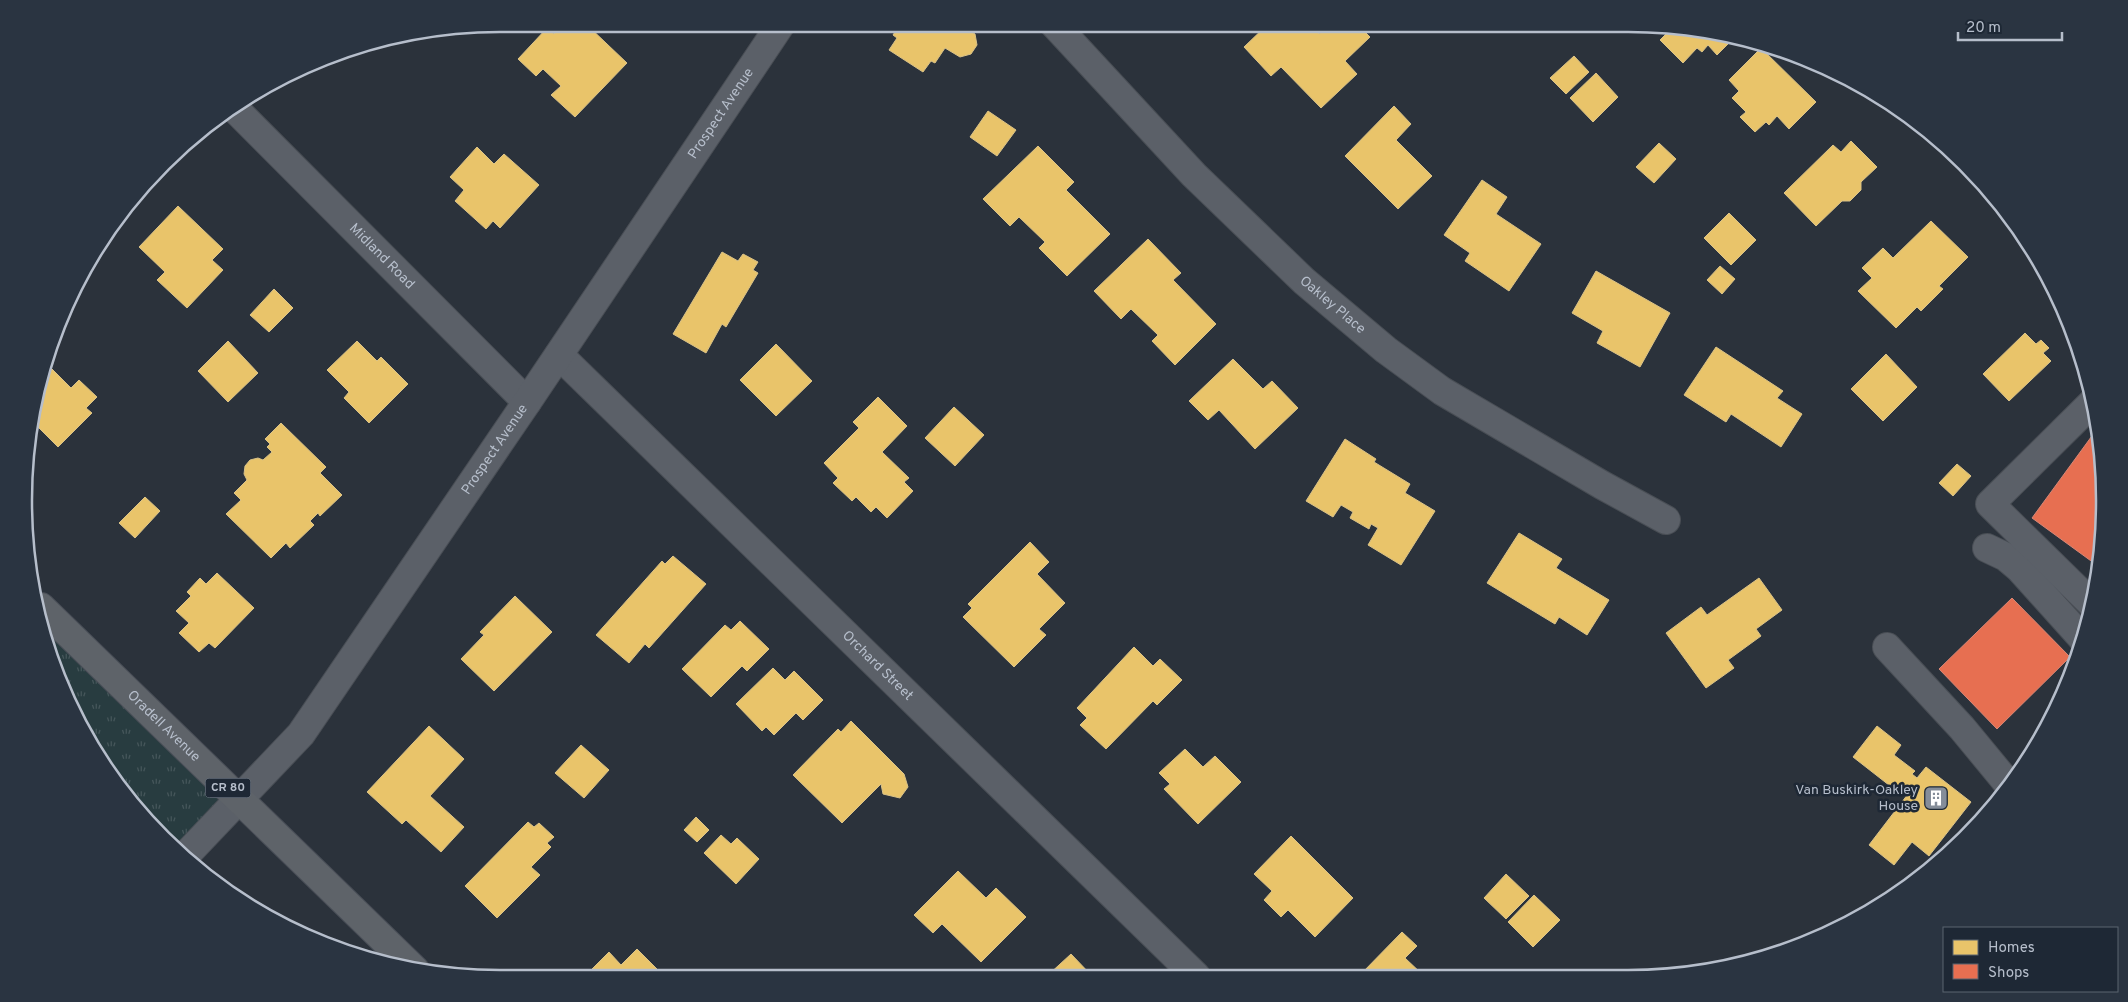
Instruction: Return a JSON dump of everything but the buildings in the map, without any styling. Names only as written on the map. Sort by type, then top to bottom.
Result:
[{"type":"main road","name":"Oradell Avenue","points":[[46,612],[403,959]]},
{"type":"street","name":"Prospect Avenue","points":[[190,851],[301,734],[776,32]]},
{"type":"street","name":"Oakley Place","points":[[1061,32],[1194,174],[1304,281],[1386,350],[1442,392],[1666,520]]},
{"type":"street","name":"Midland Road","points":[[239,113],[527,402]]},
{"type":"street","name":"Orchard Street","points":[[559,355],[1190,970]]},
{"type":"street","points":[[2085,597],[1990,504],[2086,409]]},
{"type":"street","points":[[1988,548],[2006,557],[2019,568],[2077,632]]},
{"type":"street","points":[[1887,647],[1962,728],[2004,779]]},
{"type":"green space","points":[[46,612],[239,798],[190,851],[170,832],[129,786],[95,735],[68,680],[57,652]]},
{"type":"place","name":"Van Buskirk-Oakley House","points":[[1936,798]]}]
